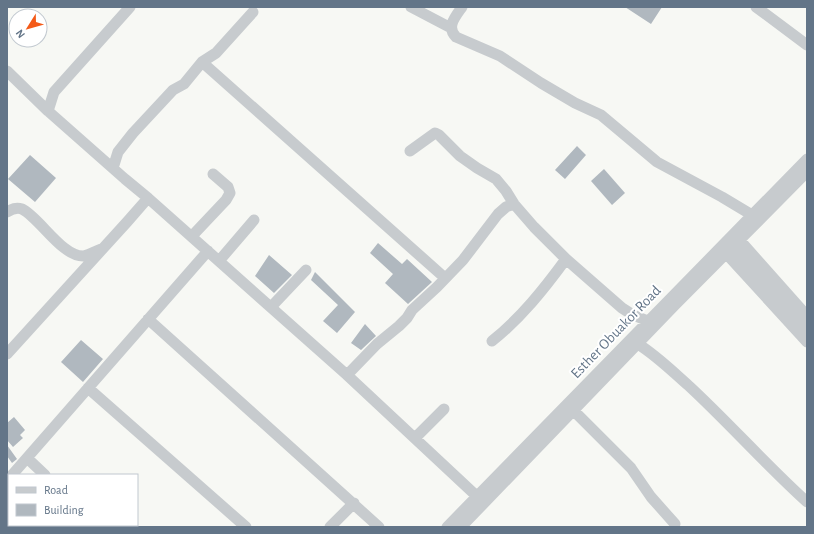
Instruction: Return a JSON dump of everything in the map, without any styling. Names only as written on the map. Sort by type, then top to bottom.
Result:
[{"type":"street","points":[[48,111],[54,92],[130,7]]},
{"type":"street","points":[[411,7],[451,28]]},
{"type":"street","points":[[462,7],[455,16],[451,28],[452,33],[456,37],[500,56],[540,83],[575,103],[601,115],[657,162],[752,215]]},
{"type":"street","points":[[763,9],[807,45]]},
{"type":"street","points":[[113,168],[118,152],[133,133],[172,90],[184,84],[202,62],[216,53],[253,12]]},
{"type":"street","points":[[202,62],[445,278]]},
{"type":"street","points":[[7,71],[48,111],[192,236],[347,375],[480,499]]},
{"type":"street","points":[[410,151],[435,134],[439,135],[460,156],[496,179],[514,204],[534,227],[566,259],[622,308],[633,315],[648,321]]},
{"type":"street","name":"Esther Obuakor Road","points":[[447,527],[480,499],[573,410],[638,344],[730,244],[752,215],[807,159]]},
{"type":"street","name":"Esther Obuakor Road","points":[[461,527],[480,499],[648,321],[807,172]]},
{"type":"street","points":[[192,236],[226,200],[230,193],[228,187],[213,174]]},
{"type":"street","points":[[7,354],[148,198]]},
{"type":"street","points":[[347,375],[377,344],[407,318],[412,310],[462,260],[498,214],[506,207],[514,204]]},
{"type":"street","points":[[7,212],[14,208],[21,209],[30,215],[73,253],[84,256],[104,248]]},
{"type":"street","points":[[219,261],[254,220]]},
{"type":"street","points":[[730,244],[807,316]]},
{"type":"street","points":[[730,244],[807,330]]},
{"type":"street","points":[[730,244],[807,342]]},
{"type":"street","points":[[13,474],[208,251]]},
{"type":"street","points":[[492,342],[512,325],[535,300],[566,259]]},
{"type":"street","points":[[271,307],[306,270]]},
{"type":"street","points":[[148,319],[379,527]]},
{"type":"street","points":[[638,344],[656,356],[704,400],[807,502]]},
{"type":"street","points":[[88,388],[246,527]]},
{"type":"street","points":[[415,438],[444,409]]},
{"type":"street","points":[[573,410],[631,468],[651,496],[675,524]]},
{"type":"street","points":[[26,458],[44,474]]},
{"type":"street","points":[[330,527],[354,504]]},
{"type":"building","points":[[625,7],[662,7],[651,24]]},
{"type":"building","points":[[577,146],[586,155],[565,179],[555,170]]},
{"type":"building","points":[[30,155],[56,178],[35,202],[8,179]]},
{"type":"building","points":[[604,169],[625,193],[612,205],[591,181]]},
{"type":"building","points":[[378,243],[402,264],[407,259],[432,282],[408,304],[385,283],[393,274],[370,253]]},
{"type":"building","points":[[269,255],[292,275],[274,293],[255,276]]},
{"type":"building","points":[[315,272],[355,312],[337,333],[323,321],[338,305],[311,280]]},
{"type":"building","points":[[365,324],[376,336],[361,350],[351,343]]},
{"type":"building","points":[[81,340],[103,359],[83,382],[61,362]]},
{"type":"building","points":[[14,417],[25,430],[20,435],[23,438],[13,447],[7,440],[7,423]]},
{"type":"building","points":[[7,445],[17,459],[12,463],[7,456]]}]
